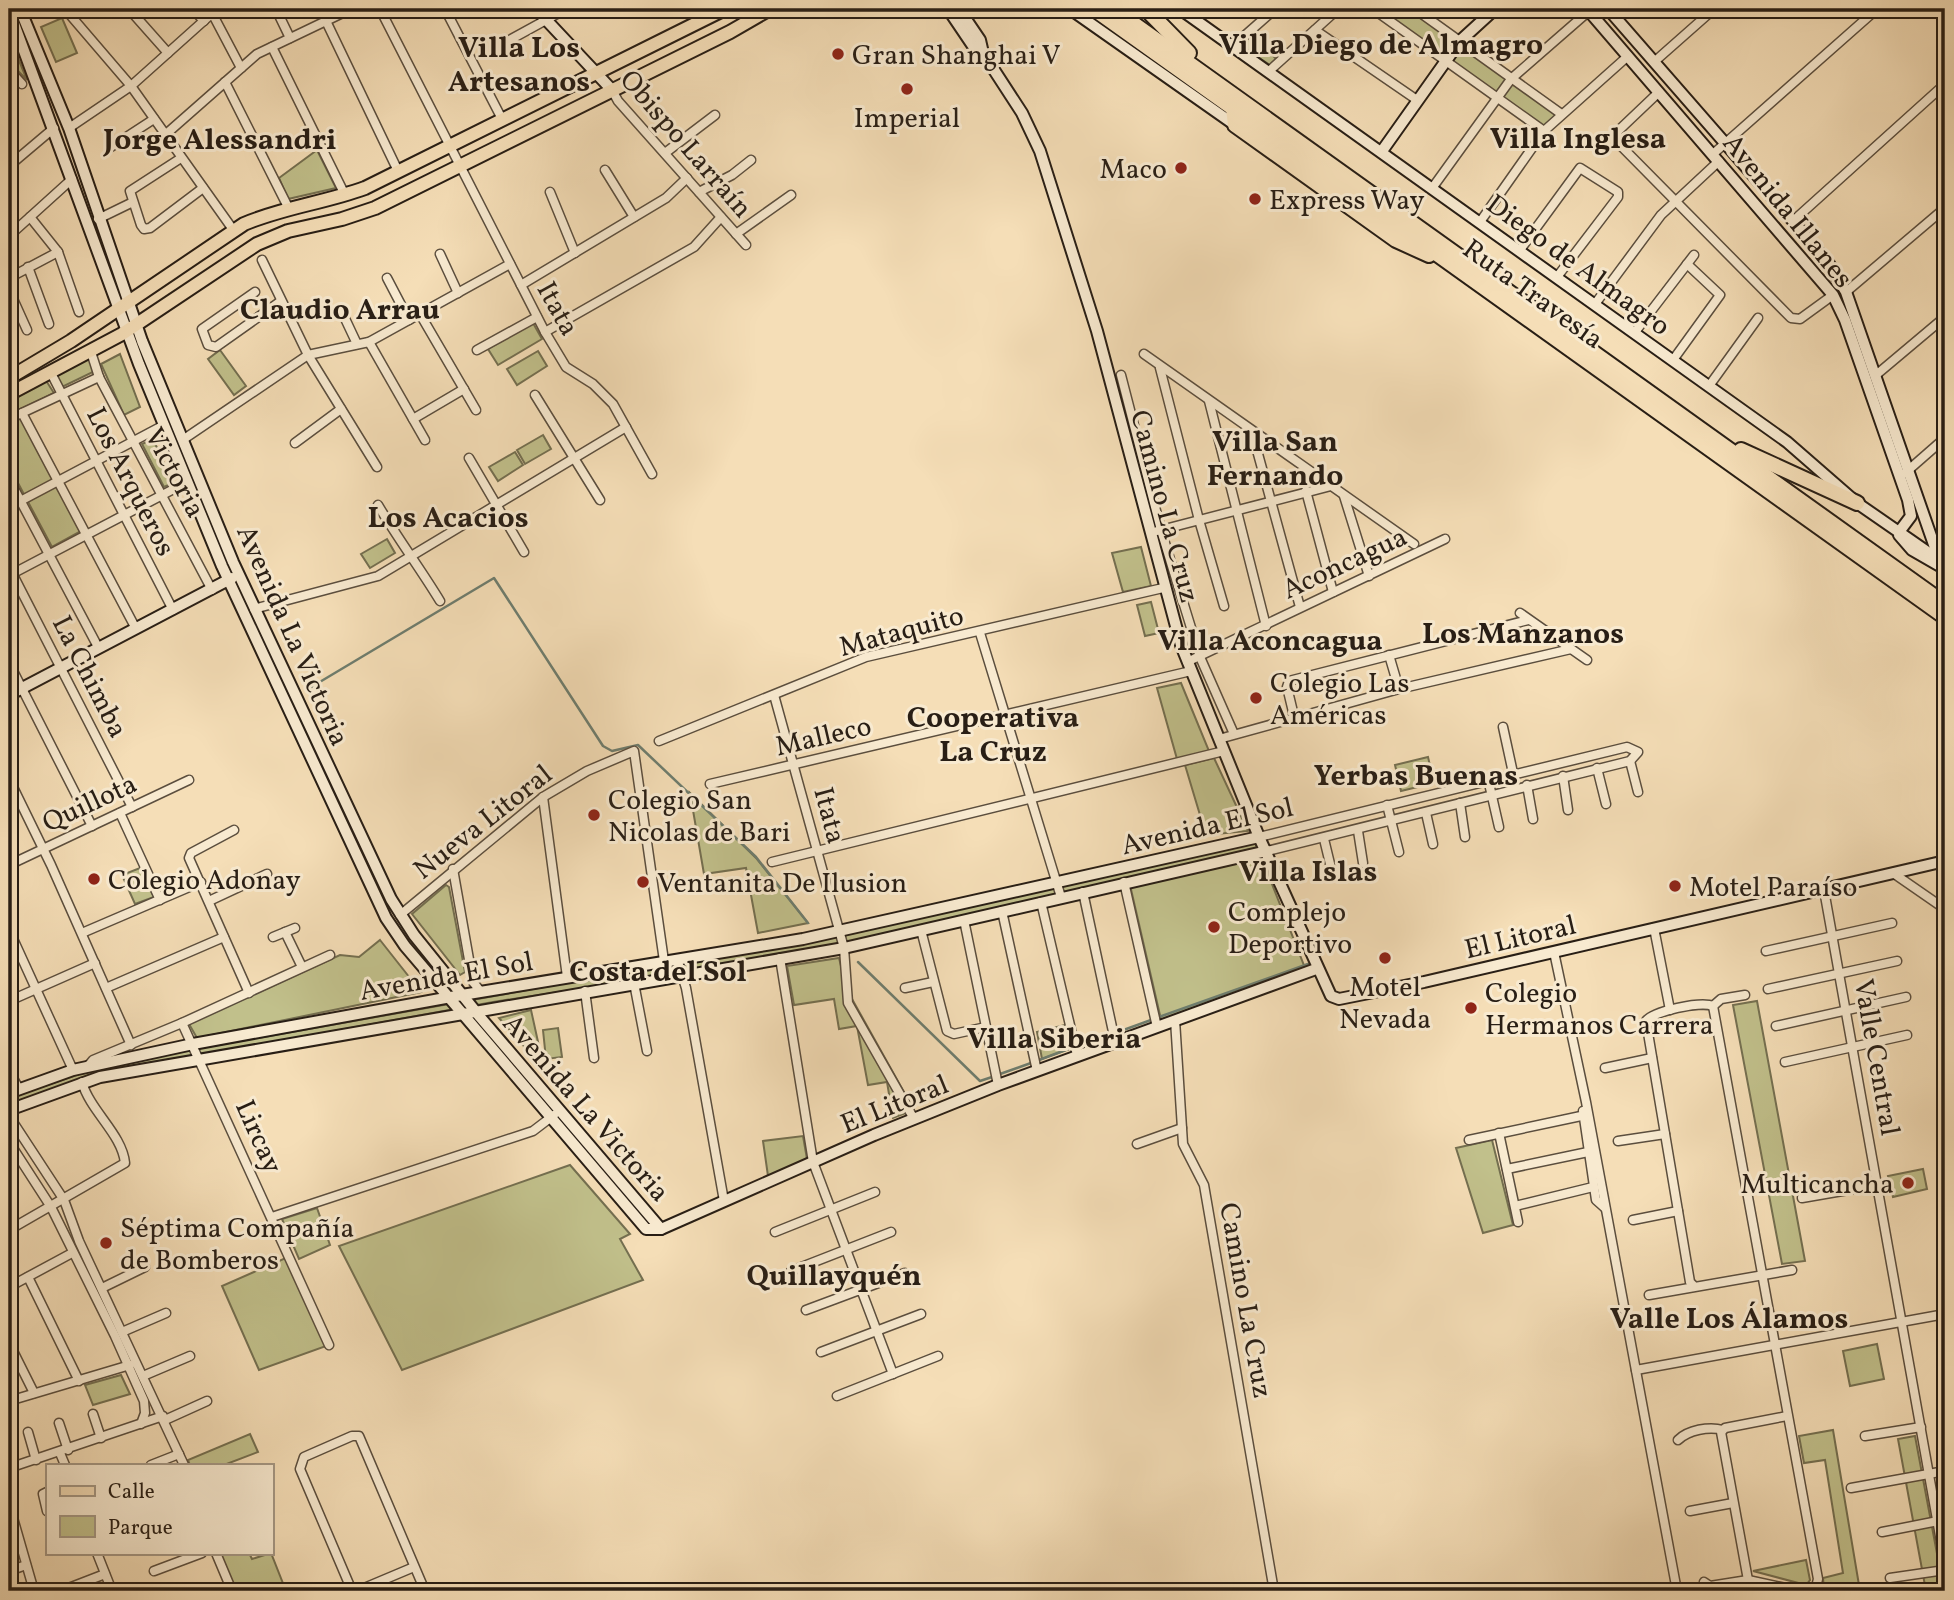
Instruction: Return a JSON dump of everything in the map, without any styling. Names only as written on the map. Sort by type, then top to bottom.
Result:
[{"type":"highway","name":"Ruta Travesía","points":[[1094,9],[1945,617]]},
{"type":"highway","name":"Ruta Travesía","points":[[1113,9],[1945,604]]},
{"type":"highway","points":[[1146,9],[1183,48],[1256,111]]},
{"type":"highway","points":[[1233,108],[1235,125],[1396,240],[1453,265]]},
{"type":"highway","points":[[1706,433],[1857,503]]},
{"type":"main road","name":"Avenida La Victoria","points":[[20,9],[69,128],[164,425],[187,482],[386,918],[448,998],[646,1229],[662,1228]]},
{"type":"main road","name":"Obispo Larraín","points":[[536,9],[612,90]]},
{"type":"main road","points":[[9,378],[124,306],[234,231],[288,207],[329,202],[345,195],[725,9]]},
{"type":"main road","points":[[9,394],[131,328],[268,238],[365,212],[708,43],[770,9]]},
{"type":"main road","name":"Camino La Cruz","points":[[948,9],[973,46],[983,53]]},
{"type":"main road","name":"Camino La Cruz","points":[[959,9],[980,40],[983,53],[1022,113],[1040,151],[1097,331],[1163,588],[1189,666],[1317,969]]},
{"type":"main road","points":[[1070,9],[1235,125]]},
{"type":"main road","name":"Diego de Almagro","points":[[1180,9],[1787,442],[1857,503],[1944,562]]},
{"type":"main road","points":[[1382,151],[1460,41],[1495,9]]},
{"type":"main road","name":"Avenida Illanes","points":[[1608,9],[1793,221],[1829,264],[1846,292],[1876,375],[1904,473],[1912,513],[1899,532]]},
{"type":"main road","name":"Avenida La Victoria","points":[[9,10],[72,178],[124,306]]},
{"type":"main road","name":"Avenida Illanes","points":[[1588,10],[1833,295],[1904,473],[1944,562]]},
{"type":"main road","points":[[704,20],[700,33],[708,43]]},
{"type":"main road","name":"Avenida La Victoria","points":[[131,328],[184,439],[233,578],[254,609],[400,915],[462,995],[662,1228]]},
{"type":"main road","points":[[9,695],[233,578]]},
{"type":"main road","name":"Avenida El Sol","points":[[14,1091],[88,1066],[192,1044],[462,995],[839,932],[1259,837]]},
{"type":"main road","name":"Avenida El Sol","points":[[9,1113],[82,1082],[475,1010],[844,948],[1267,851]]},
{"type":"main road","name":"El Litoral","points":[[662,1228],[998,1085],[1317,969],[1328,993],[1339,999],[1945,861]]},
{"type":"street","points":[[65,9],[131,86],[234,231]]},
{"type":"street","points":[[129,9],[168,53]]},
{"type":"street","points":[[193,9],[204,21]]},
{"type":"street","points":[[276,9],[290,38]]},
{"type":"street","points":[[165,135],[257,54],[326,21],[340,11],[351,9]]},
{"type":"street","name":"Itata","points":[[380,9],[545,332],[566,367],[604,393],[652,474]]},
{"type":"street","points":[[445,9],[502,119]]},
{"type":"street","points":[[506,42],[566,9]]},
{"type":"street","points":[[1193,18],[1204,9]]},
{"type":"street","points":[[1233,46],[1275,9]]},
{"type":"street","points":[[1268,72],[1338,9]]},
{"type":"street","points":[[1373,9],[1544,131]]},
{"type":"street","points":[[1415,9],[1560,113]]},
{"type":"street","points":[[1654,62],[1714,9]]},
{"type":"street","points":[[1595,304],[1661,215],[1716,158],[1726,143],[1877,9]]},
{"type":"street","points":[[1433,187],[1511,79],[1588,10]]},
{"type":"street","points":[[69,128],[131,86],[215,11],[241,68]]},
{"type":"street","points":[[326,21],[398,171]]},
{"type":"street","points":[[1315,30],[1417,100]]},
{"type":"street","points":[[272,47],[345,195]]},
{"type":"street","points":[[1480,222],[1544,131],[1560,113],[1628,56]]},
{"type":"street","points":[[9,70],[22,85]]},
{"type":"street","points":[[225,82],[288,207]]},
{"type":"street","points":[[1793,221],[1945,84]]},
{"type":"street","name":"Obispo Larraín","points":[[612,90],[746,245]]},
{"type":"street","points":[[1659,92],[1618,131],[1616,139],[1791,318],[1800,319],[1833,295]]},
{"type":"street","points":[[665,153],[715,115]]},
{"type":"street","points":[[111,147],[154,119]]},
{"type":"street","points":[[10,163],[54,128]]},
{"type":"street","points":[[181,158],[130,191],[144,229],[203,188]]},
{"type":"street","points":[[699,192],[732,175],[751,160]]},
{"type":"street","points":[[1520,250],[1580,168],[1618,192],[1618,197],[1557,276]]},
{"type":"street","points":[[605,170],[635,218]]},
{"type":"street","points":[[9,236],[72,178]]},
{"type":"street","points":[[521,285],[635,218],[666,198],[687,178]]},
{"type":"street","points":[[550,192],[575,253]]},
{"type":"street","points":[[736,234],[791,195]]},
{"type":"street","points":[[98,219],[133,202]]},
{"type":"street","points":[[1846,292],[1945,208]]},
{"type":"street","points":[[30,217],[58,252],[79,312]]},
{"type":"street","points":[[545,332],[694,247],[722,217]]},
{"type":"street","points":[[9,278],[58,252]]},
{"type":"street","points":[[440,254],[458,293]]},
{"type":"street","points":[[1635,332],[1694,255]]},
{"type":"street","points":[[262,260],[308,355],[377,467]]},
{"type":"street","points":[[184,439],[308,355],[369,342],[510,264]]},
{"type":"street","points":[[1673,360],[1720,295],[1687,264]]},
{"type":"street","points":[[29,267],[49,324]]},
{"type":"street","points":[[387,278],[409,320]]},
{"type":"street","points":[[9,290],[27,330]]},
{"type":"street","points":[[255,292],[202,329],[208,345],[216,347],[281,300]]},
{"type":"street","points":[[341,310],[357,344]]},
{"type":"street","points":[[420,314],[477,410]]},
{"type":"street","points":[[9,318],[19,315]]},
{"type":"street","points":[[477,350],[537,317]]},
{"type":"street","points":[[1876,375],[1945,317]]},
{"type":"street","points":[[1709,386],[1758,318]]},
{"type":"street","points":[[369,342],[425,440]]},
{"type":"street","name":"Victoria","points":[[91,352],[99,377],[164,495],[212,590]]},
{"type":"street","points":[[1144,354],[1160,368],[1414,544]]},
{"type":"street","points":[[1160,368],[1224,606]]},
{"type":"street","name":"Los Arqueros","points":[[51,373],[173,610]]},
{"type":"street","points":[[1121,375],[1161,530],[1200,657],[1234,734]]},
{"type":"street","points":[[9,419],[99,377]]},
{"type":"street","points":[[413,419],[464,389]]},
{"type":"street","points":[[536,395],[600,500]]},
{"type":"street","points":[[1209,401],[1266,626]]},
{"type":"street","points":[[295,443],[341,410]]},
{"type":"street","points":[[22,413],[135,627]]},
{"type":"street","points":[[9,507],[164,425]]},
{"type":"street","points":[[254,609],[378,576],[626,427]]},
{"type":"street","points":[[1252,432],[1300,607]]},
{"type":"street","points":[[1904,473],[1945,438]]},
{"type":"street","points":[[469,458],[524,552]]},
{"type":"street","points":[[9,479],[98,647]]},
{"type":"street","points":[[10,572],[49,555],[187,482]]},
{"type":"street","points":[[1149,533],[1331,486]]},
{"type":"street","points":[[1306,491],[1333,592]]},
{"type":"street","points":[[1345,496],[1369,576]]},
{"type":"street","points":[[379,505],[440,601]]},
{"type":"street","name":"Aconcagua","points":[[1189,666],[1200,657],[1300,607],[1445,539]]},
{"type":"street","name":"La Chimba","points":[[10,572],[132,807]]},
{"type":"street","name":"Mataquito","points":[[659,741],[866,657],[980,633],[1163,588]]},
{"type":"street","points":[[1294,716],[1287,687],[1289,681],[1524,617],[1587,660]]},
{"type":"street","points":[[980,633],[1062,897]]},
{"type":"street","points":[[1219,739],[1399,689],[1571,649]]},
{"type":"street","points":[[1389,655],[1399,689]]},
{"type":"street","points":[[9,663],[92,826]]},
{"type":"street","name":"Malleco","points":[[710,784],[1005,715],[1189,666]]},
{"type":"street","name":"Itata","points":[[774,695],[844,948],[848,1003],[914,1119]]},
{"type":"street","points":[[1503,727],[1513,773]]},
{"type":"street","name":"Avenida El Sol","points":[[1259,837],[1627,747],[1638,752],[1630,761],[1563,776],[1358,831],[1267,851]]},
{"type":"street","name":"Nueva Litoral","points":[[400,915],[543,797],[587,771],[634,751],[664,961]]},
{"type":"street","points":[[772,862],[1224,751]]},
{"type":"street","points":[[1630,761],[1638,792]]},
{"type":"street","points":[[1597,768],[1606,804]]},
{"type":"street","points":[[1563,776],[1568,810]]},
{"type":"street","points":[[9,779],[82,933],[131,1045]]},
{"type":"street","points":[[1488,779],[1499,827]]},
{"type":"street","name":"Quillota","points":[[9,865],[189,780]]},
{"type":"street","points":[[1527,786],[1533,819]]},
{"type":"street","points":[[543,797],[567,977]]},
{"type":"street","points":[[1460,803],[1465,837]]},
{"type":"street","points":[[1387,805],[1399,852]]},
{"type":"street","points":[[120,813],[160,900]]},
{"type":"street","points":[[1426,813],[1433,845]]},
{"type":"street","points":[[234,830],[189,855],[249,993]]},
{"type":"street","points":[[1358,831],[1363,863]]},
{"type":"street","points":[[1324,839],[1332,872]]},
{"type":"street","points":[[453,869],[473,982],[481,992]]},
{"type":"street","points":[[1893,873],[1945,909]]},
{"type":"street","points":[[209,901],[267,874]]},
{"type":"street","points":[[82,933],[201,882]]},
{"type":"street","points":[[1124,882],[1157,1027]]},
{"type":"street","name":"Valle Central","points":[[1824,890],[1929,1474],[1943,1536],[1945,1564]]},
{"type":"street","points":[[1083,892],[1115,1041]]},
{"type":"street","points":[[1041,902],[1077,1055]]},
{"type":"street","points":[[1002,911],[1037,1071]]},
{"type":"street","points":[[964,920],[998,1085]]},
{"type":"street","points":[[1766,951],[1892,923]]},
{"type":"street","points":[[273,937],[295,928]]},
{"type":"street","points":[[1654,928],[1670,1010]]},
{"type":"street","points":[[921,930],[947,1031],[954,1034],[986,1027]]},
{"type":"street","points":[[9,932],[73,1070]]},
{"type":"street","points":[[285,932],[302,967]]},
{"type":"street","points":[[106,988],[224,937]]},
{"type":"street","points":[[1554,951],[1586,1102],[1677,1591]]},
{"type":"street","points":[[88,1066],[93,1060],[183,1023],[330,955]]},
{"type":"street","points":[[780,958],[813,1162],[892,1374]]},
{"type":"street","points":[[677,959],[680,976],[686,988],[724,1201]]},
{"type":"street","points":[[1769,989],[1897,961]]},
{"type":"street","points":[[9,1001],[95,963]]},
{"type":"street","points":[[905,988],[933,982]]},
{"type":"street","points":[[634,983],[647,1051]]},
{"type":"street","points":[[585,991],[594,1058]]},
{"type":"street","points":[[1713,1006],[1721,999],[1745,995]]},
{"type":"street","points":[[1776,1026],[1906,997]]},
{"type":"street","points":[[1693,1285],[1690,1282],[1646,1021],[1653,1014],[1670,1010],[1706,1003],[1713,1006]]},
{"type":"street","points":[[1713,1006],[1818,1579],[1815,1591]]},
{"type":"street","name":"Camino La Cruz","points":[[1175,1020],[1185,1153],[1204,1185],[1274,1591]]},
{"type":"street","name":"Lircay","points":[[183,1023],[329,1345]]},
{"type":"street","points":[[1785,1062],[1907,1035]]},
{"type":"street","points":[[1605,1068],[1652,1058]]},
{"type":"street","points":[[9,1071],[14,1091]]},
{"type":"street","points":[[9,1229],[122,1167],[125,1159],[90,1103],[82,1082]]},
{"type":"street","points":[[1586,1102],[1581,1116],[1593,1187],[1596,1200],[1606,1208]]},
{"type":"street","points":[[272,1217],[533,1131],[561,1110]]},
{"type":"street","points":[[9,1113],[64,1200],[90,1265],[122,1332],[144,1401],[145,1413],[141,1424]]},
{"type":"street","points":[[1469,1140],[1581,1116]]},
{"type":"street","points":[[1137,1144],[1182,1128]]},
{"type":"street","points":[[1499,1133],[1518,1222]]},
{"type":"street","points":[[1618,1141],[1665,1134]]},
{"type":"street","points":[[9,1142],[51,1208],[72,1254],[132,1364],[143,1376],[184,1464]]},
{"type":"street","points":[[1507,1169],[1587,1152]]},
{"type":"street","points":[[1802,1198],[1877,1185]]},
{"type":"street","points":[[1515,1206],[1593,1187]]},
{"type":"street","points":[[775,1232],[875,1192]]},
{"type":"street","points":[[1633,1220],[1678,1212]]},
{"type":"street","points":[[791,1271],[891,1233]]},
{"type":"street","points":[[9,1287],[72,1254]]},
{"type":"street","points":[[81,1270],[90,1265]]},
{"type":"street","points":[[102,1288],[145,1267]]},
{"type":"street","points":[[1649,1295],[1693,1285],[1792,1270]]},
{"type":"street","points":[[806,1310],[905,1273]]},
{"type":"street","points":[[28,1277],[79,1381]]},
{"type":"street","points":[[122,1332],[166,1312]]},
{"type":"street","points":[[821,1352],[921,1314]]},
{"type":"street","points":[[1636,1370],[1945,1314]]},
{"type":"street","points":[[9,1343],[34,1394]]},
{"type":"street","points":[[143,1376],[190,1356]]},
{"type":"street","points":[[837,1396],[938,1356]]},
{"type":"street","points":[[9,1401],[132,1364]]},
{"type":"street","points":[[144,1401],[164,1418]]},
{"type":"street","points":[[9,1468],[64,1452],[207,1401]]},
{"type":"street","points":[[93,1414],[101,1438]]},
{"type":"street","points":[[1678,1440],[1687,1433],[1715,1428],[1723,1430],[1787,1416]]},
{"type":"street","points":[[59,1423],[65,1464]]},
{"type":"street","points":[[1866,1436],[1921,1427]]},
{"type":"street","points":[[1723,1430],[1721,1438],[1750,1591]]},
{"type":"street","points":[[28,1432],[36,1460]]},
{"type":"street","points":[[414,1567],[354,1591],[300,1469],[304,1457],[352,1436],[359,1436],[425,1591]]},
{"type":"street","points":[[154,1464],[179,1454]]},
{"type":"street","points":[[1850,1488],[1945,1471]]},
{"type":"street","points":[[1690,1511],[1733,1503]]},
{"type":"street","points":[[9,1504],[34,1591]]},
{"type":"street","points":[[1882,1532],[1938,1521]]},
{"type":"street","points":[[97,1554],[112,1591]]},
{"type":"street","points":[[153,1572],[199,1554]]},
{"type":"street","points":[[216,1554],[232,1591]]},
{"type":"street","points":[[9,1571],[26,1564]]},
{"type":"street","points":[[1890,1578],[1945,1570]]},
{"type":"street","points":[[61,1591],[105,1574]]},
{"type":"street","points":[[1704,1582],[1710,1586],[1748,1580],[1800,1591]]},
{"type":"green space","points":[[1376,9],[1413,9],[1558,114],[1544,128]]},
{"type":"green space","points":[[62,18],[77,53],[56,62],[41,27]]},
{"type":"green space","points":[[1252,32],[1276,59],[1270,65],[1238,44]]},
{"type":"green space","points":[[9,36],[27,80],[9,62]]},
{"type":"green space","points":[[317,150],[336,188],[288,199],[279,178]]},
{"type":"green space","points":[[533,323],[542,339],[498,365],[488,349]]},
{"type":"green space","points":[[220,350],[246,386],[234,395],[208,359]]},
{"type":"green space","points":[[538,351],[547,366],[517,385],[507,369]]},
{"type":"green space","points":[[120,354],[140,407],[124,415],[101,364]]},
{"type":"green space","points":[[89,357],[95,371],[62,387],[56,374]]},
{"type":"green space","points":[[45,379],[54,393],[9,415],[9,398]]},
{"type":"green space","points":[[21,413],[83,530],[52,547],[9,466],[9,419]]},
{"type":"green space","points":[[543,435],[551,449],[525,464],[517,450]]},
{"type":"green space","points":[[153,439],[173,483],[164,487],[142,444]]},
{"type":"green space","points":[[515,452],[523,465],[498,481],[489,467]]},
{"type":"green space","points":[[387,539],[395,553],[370,568],[361,554]]},
{"type":"green space","points":[[1141,547],[1151,586],[1123,592],[1112,553]]},
{"type":"green space","points":[[1151,602],[1159,633],[1145,636],[1137,605]]},
{"type":"green space","points":[[1181,683],[1209,751],[1177,759],[1157,688]]},
{"type":"green space","points":[[1428,757],[1434,783],[1401,791],[1395,765]]},
{"type":"green space","points":[[1214,758],[1248,831],[1206,835],[1185,765]]},
{"type":"green space","points":[[690,793],[756,858],[808,923],[758,933],[746,868],[704,874]]},
{"type":"green space","points":[[1255,840],[1258,848],[835,949],[493,1002],[98,1074],[9,1106],[9,1098],[106,1065],[668,965]]},
{"type":"green space","name":"Complejo Deportivo","points":[[1261,856],[1305,968],[1162,1024],[1130,885]]},
{"type":"green space","points":[[140,868],[154,897],[135,904],[122,875]]},
{"type":"green space","points":[[446,885],[449,887],[465,972],[460,975],[412,914]]},
{"type":"green space","points":[[380,940],[421,992],[197,1038],[189,1024],[340,955],[359,957]]},
{"type":"green space","points":[[839,958],[847,990],[914,1110],[893,1118],[887,1082],[868,1085],[857,1026],[839,1029],[834,999],[794,1005],[787,966]]},
{"type":"green space","points":[[1757,1001],[1805,1261],[1782,1264],[1733,1005]]},
{"type":"green space","points":[[531,1010],[544,1069],[499,1018]]},
{"type":"green space","points":[[1065,1025],[1069,1049],[1042,1059],[1037,1032]]},
{"type":"green space","points":[[558,1028],[562,1057],[546,1059],[543,1030]]},
{"type":"green space","points":[[803,1136],[807,1159],[768,1176],[763,1141]]},
{"type":"green space","points":[[1492,1140],[1513,1225],[1483,1233],[1456,1148]]},
{"type":"green space","points":[[570,1165],[630,1234],[620,1239],[643,1280],[402,1370],[339,1246]]},
{"type":"green space","name":"Multicancha","points":[[1923,1169],[1927,1189],[1893,1197],[1888,1176]]},
{"type":"green space","points":[[317,1208],[330,1245],[299,1259],[282,1219]]},
{"type":"green space","points":[[288,1257],[329,1345],[259,1370],[222,1286]]},
{"type":"green space","points":[[1877,1344],[1884,1379],[1850,1386],[1843,1351]]},
{"type":"green space","points":[[121,1375],[130,1394],[93,1405],[85,1385]]},
{"type":"green space","points":[[1833,1430],[1860,1591],[1824,1590],[1823,1578],[1843,1573],[1825,1460],[1804,1463],[1799,1436]]},
{"type":"green space","points":[[250,1434],[258,1452],[227,1464],[190,1464],[188,1460]]},
{"type":"green space","points":[[1915,1436],[1944,1591],[1926,1591],[1898,1439]]},
{"type":"green space","points":[[219,1554],[250,1554],[252,1559],[271,1554],[286,1591],[236,1591]]},
{"type":"green space","points":[[1806,1560],[1810,1580],[1806,1585],[1753,1571]]},
{"type":"waterway","points":[[308,689],[494,578],[603,746],[612,751],[638,745],[756,857],[808,923]]},
{"type":"waterway","points":[[858,962],[980,1081],[992,1077]]},
{"type":"waterway","points":[[1159,1017],[1308,964]]},
{"type":"waterway","points":[[1118,1032],[1151,1020]]},
{"type":"waterway","points":[[1079,1045],[1109,1035]]},
{"type":"waterway","points":[[1039,1060],[1071,1048]]},
{"type":"waterway","points":[[1000,1074],[1031,1063]]},
{"type":"place","name":"Gran Shanghai V","points":[[838,54]]},
{"type":"place","name":"Imperial","points":[[907,89]]},
{"type":"place","name":"Maco","points":[[1181,168]]},
{"type":"place","name":"Express Way","points":[[1255,199]]},
{"type":"place","name":"Colegio Las Américas","points":[[1256,698]]},
{"type":"place","name":"Colegio San Nicolas de Bari","points":[[594,815]]},
{"type":"place","name":"Colegio Adonay","points":[[94,879]]},
{"type":"place","name":"Ventanita De Ilusion","points":[[643,882]]},
{"type":"place","name":"Motel Paraíso","points":[[1675,886]]},
{"type":"place","name":"Complejo Deportivo","points":[[1214,927]]},
{"type":"place","name":"Motel Nevada","points":[[1385,958]]},
{"type":"place","name":"Colegio Hermanos Carrera","points":[[1471,1008]]},
{"type":"place","name":"Multicancha","points":[[1908,1183]]},
{"type":"place","name":"Séptima Compañía de Bomberos","points":[[106,1243]]},
{"type":"district","name":"Villa Diego de Almagro","points":[[1381,44]]},
{"type":"district","name":"Villa Los Artesanos","points":[[519,64]]},
{"type":"district","name":"Villa Inglesa","points":[[1578,138]]},
{"type":"district","name":"Jorge Alessandri","points":[[220,139]]},
{"type":"district","name":"Claudio Arrau","points":[[340,309]]},
{"type":"district","name":"Villa San Fernando","points":[[1275,458]]},
{"type":"district","name":"Los Acacios","points":[[448,517]]},
{"type":"district","name":"Los Manzanos","points":[[1523,633]]},
{"type":"district","name":"Villa Aconcagua","points":[[1270,640]]},
{"type":"district","name":"Cooperativa La Cruz","points":[[993,734]]},
{"type":"district","name":"Yerbas Buenas","points":[[1416,775]]},
{"type":"district","name":"Villa Islas","points":[[1308,871]]},
{"type":"district","name":"Costa del Sol","points":[[658,971]]},
{"type":"district","name":"Villa Siberia","points":[[1054,1038]]},
{"type":"district","name":"Quillayquén","points":[[834,1275]]},
{"type":"district","name":"Valle Los Álamos","points":[[1729,1318]]}]
